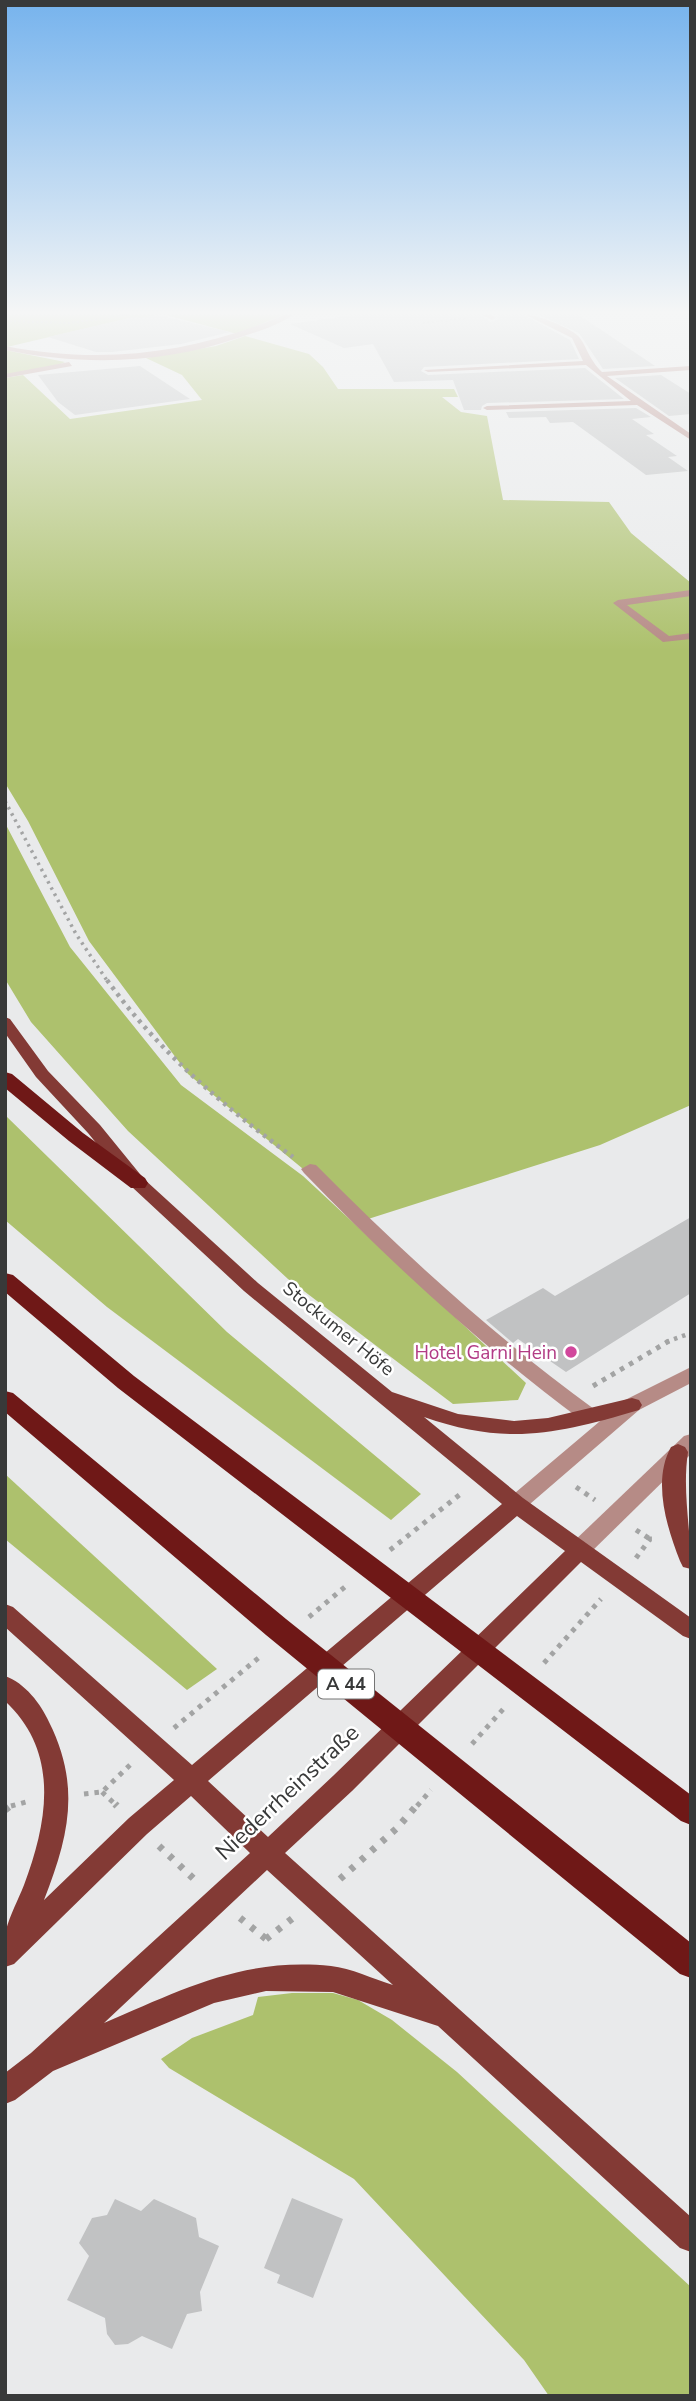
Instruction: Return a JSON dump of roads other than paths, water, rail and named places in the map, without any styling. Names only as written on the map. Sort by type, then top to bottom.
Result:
[{"type":"highway","points":[[5,1078],[76,1137],[138,1183]]},
{"type":"highway","points":[[5,1280],[126,1382],[691,1812]]},
{"type":"highway","name":"A 44","points":[[5,1399],[276,1627],[691,1963]]},
{"type":"main road","name":"Stockumer Höfe","points":[[5,1022],[42,1074],[94,1129],[138,1183],[251,1287],[516,1504],[691,1630]]},
{"type":"main road","points":[[377,1391],[445,1419],[499,1428],[530,1426],[632,1405]]},
{"type":"main road","points":[[684,1447],[672,1497],[680,1534],[691,1561]]},
{"type":"main road","points":[[9,1950],[138,1826],[516,1504]]},
{"type":"main road","name":"Niederrheinstraße","points":[[5,2090],[41,2063],[342,1783],[579,1550]]},
{"type":"main road","points":[[5,1613],[691,2237]]},
{"type":"main road","points":[[5,1686],[33,1714],[49,1743],[60,1797],[58,1818],[46,1861],[9,1950]]},
{"type":"main road","points":[[41,2063],[213,1990],[266,1979],[333,1979],[450,2018]]},
{"type":"street","points":[[675,427],[690,437]]},
{"type":"street","points":[[691,593],[618,603],[667,640],[691,636]]},
{"type":"street","points":[[310,1169],[385,1247],[491,1341],[587,1414]]},
{"type":"street","points":[[516,1504],[632,1405],[691,1374]]},
{"type":"street","name":"Niederrheinstraße","points":[[579,1550],[684,1447]]},
{"type":"place","name":"Hotel Garni Hein","points":[[571,1352]]}]
